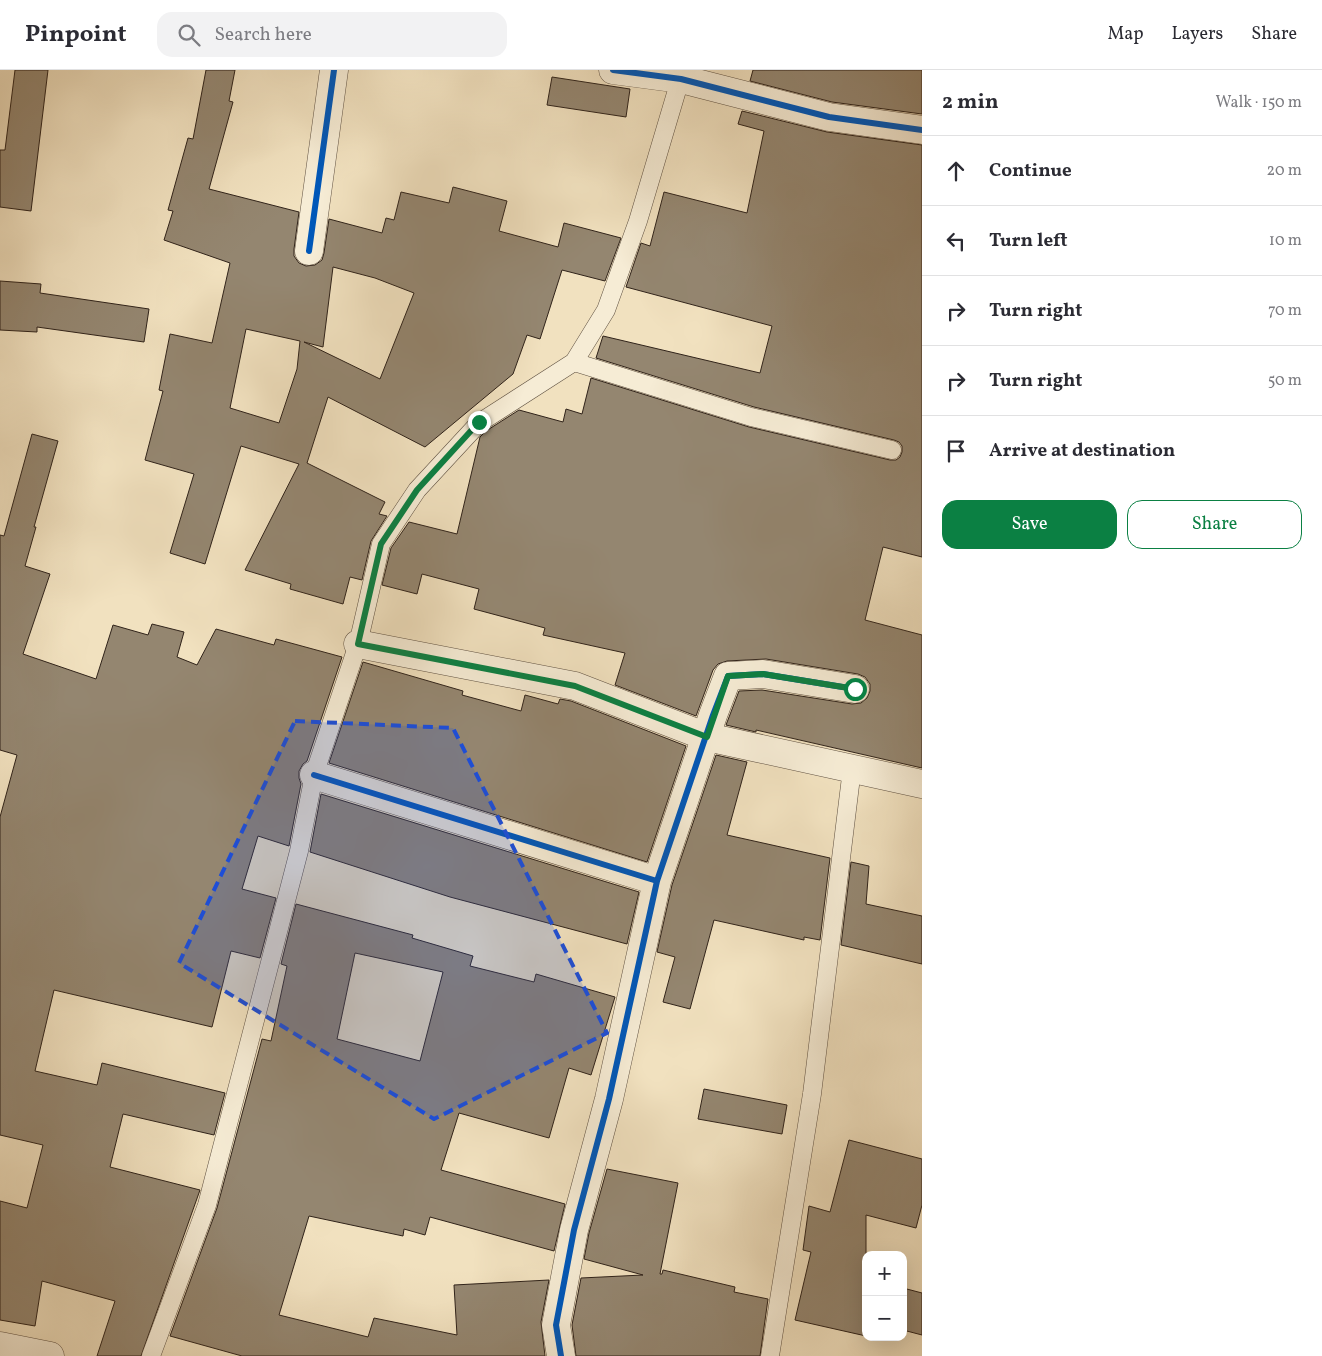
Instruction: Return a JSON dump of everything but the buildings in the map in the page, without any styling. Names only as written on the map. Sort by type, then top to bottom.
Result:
[{"type":"street","points":[[309,251],[334,70]]},
{"type":"street","points":[[613,70],[682,75],[829,117],[922,130]]},
{"type":"street","points":[[358,644],[575,686],[707,737],[922,784]]},
{"type":"street","points":[[560,1356],[556,1325],[574,1230],[610,1099],[657,881],[728,676],[763,674],[855,689]]},
{"type":"street","points":[[314,775],[657,881]]},
{"type":"street","points":[[0,1346],[50,1356]]},
{"type":"lane","points":[[151,1356],[207,1205],[299,851],[314,775],[358,644],[381,544],[417,490],[479,422],[574,362],[606,310],[638,221],[682,75]]},
{"type":"lane","points":[[574,362],[751,417],[892,450]]},
{"type":"lane","points":[[770,1356],[812,1094],[852,769]]},
{"type":"highlighted area","points":[[295,721],[453,728],[607,1033],[434,1119],[179,963]]},
{"type":"cycle path","points":[[309,251],[334,70]]},
{"type":"cycle path","points":[[613,70],[681,79],[829,117],[922,130]]},
{"type":"cycle path","points":[[561,1356],[556,1325],[574,1230],[609,1099],[657,881],[728,676],[763,674],[855,689]]},
{"type":"cycle path","points":[[314,775],[657,881]]},
{"type":"route","points":[[479,422],[417,490],[381,544],[358,644],[575,686],[707,737],[728,676],[763,674],[855,689]]}]
